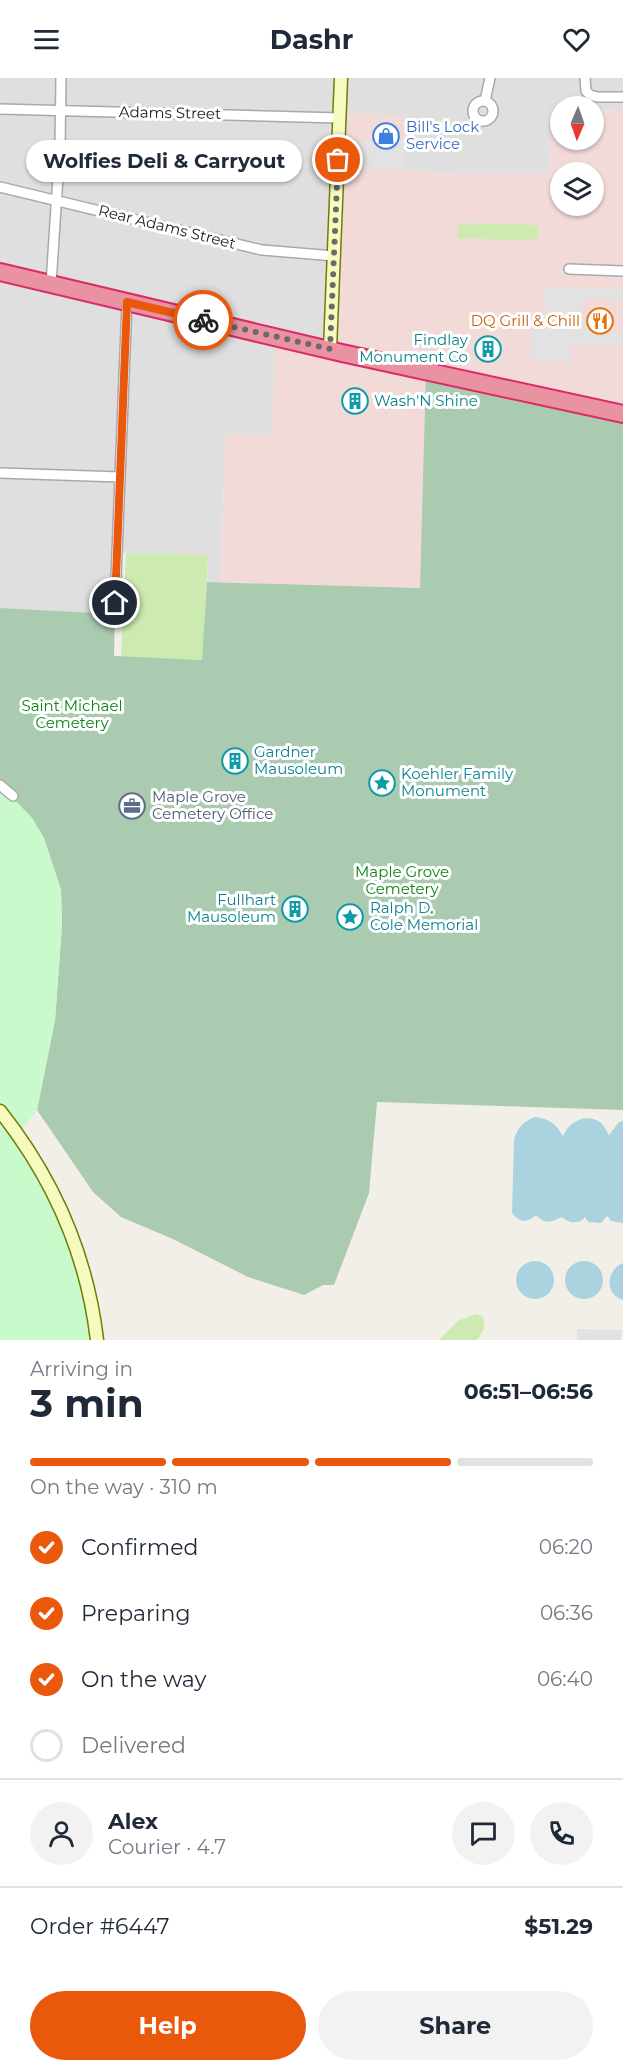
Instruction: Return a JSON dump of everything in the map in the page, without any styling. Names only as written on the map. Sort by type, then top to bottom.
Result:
[{"type":"highway","points":[[0,272],[623,414]]},
{"type":"street","points":[[51,284],[61,78]]},
{"type":"street","points":[[330,349],[341,78]]},
{"type":"street","points":[[485,101],[490,78]]},
{"type":"street","points":[[585,78],[586,91],[590,95],[623,97]]},
{"type":"street","name":"Adams Street","points":[[0,109],[340,118]]},
{"type":"street","name":"Rear Adams Street","points":[[0,187],[262,250],[335,256]]},
{"type":"street","points":[[569,269],[623,272]]},
{"type":"street","points":[[115,603],[127,302]]},
{"type":"street","points":[[0,473],[120,477]]},
{"type":"street","points":[[0,785],[13,796]]},
{"type":"street","points":[[0,1112],[32,1154],[64,1214],[85,1276],[97,1340]]},
{"type":"shaded area","points":[[0,78],[623,78],[623,110],[604,110],[604,96],[550,96],[550,174],[461,174],[404,170],[331,337],[272,436],[226,435],[220,582],[207,582],[208,555],[117,553],[115,614],[0,608]]},
{"type":"shaded area","points":[[623,110],[623,414],[420,588],[220,582],[226,435],[272,436],[275,337],[329,349],[340,112],[408,117],[404,170],[461,174],[549,174],[550,142],[550,150],[604,150],[604,111]]},
{"type":"shaded area","points":[[353,139],[406,142],[404,170],[351,168]]},
{"type":"shaded area","points":[[545,287],[623,289],[623,300],[581,301],[581,319],[591,321],[591,332],[623,333],[623,345],[572,344],[571,363],[531,360],[532,312],[545,312]]},
{"type":"shaded area","points":[[577,1329],[622,1330],[621,1340],[577,1340]]},
{"type":"green space","points":[[458,223],[536,225],[539,227],[538,237],[532,241],[457,238]]},
{"type":"green space","name":"Maple Grove Cemetery","points":[[426,371],[623,414],[623,1110],[377,1102],[369,1193],[334,1285],[323,1285],[304,1295],[248,1277],[173,1239],[121,1217],[93,1192],[37,1110],[55,1020],[62,925],[61,890],[44,838],[32,818],[0,785],[0,608],[115,614],[114,656],[202,660],[207,582],[420,588]]},
{"type":"green space","points":[[126,553],[208,555],[203,660],[121,657]]},
{"type":"green space","points":[[0,785],[32,818],[44,838],[61,890],[62,925],[55,1020],[37,1110],[18,1134],[64,1214],[94,1340],[0,1340]]},
{"type":"green space","points":[[475,1314],[483,1317],[484,1323],[477,1340],[439,1340],[458,1321]]},
{"type":"water","points":[[535,1117],[552,1122],[563,1136],[569,1127],[579,1120],[590,1118],[601,1123],[609,1135],[619,1122],[623,1121],[623,1223],[611,1221],[607,1216],[601,1223],[588,1222],[585,1217],[576,1222],[562,1217],[546,1221],[536,1215],[524,1221],[512,1213],[514,1139],[522,1125]]},
{"type":"water","points":[[535,1261],[548,1267],[554,1280],[548,1293],[535,1299],[522,1293],[516,1280],[522,1267]]},
{"type":"water","points":[[584,1261],[597,1267],[603,1280],[597,1293],[584,1299],[571,1293],[565,1280],[571,1267]]},
{"type":"water","points":[[623,1263],[623,1300],[613,1293],[610,1282],[613,1271]]},
{"type":"way so far","points":[[203,320],[330,349],[338,160]]},
{"type":"place","name":"Bill's Lock Service","points":[[386,136]]},
{"type":"place","name":"Wolfies Deli & Carryout","points":[[338,160]]},
{"type":"place","name":"DQ Grill & Chill","points":[[600,321]]},
{"type":"place","name":"Findlay Monument Co","points":[[488,349]]},
{"type":"place","name":"Wash'N Shine","points":[[355,401]]},
{"type":"place","name":"Gardner Mausoleum","points":[[235,761]]},
{"type":"place","name":"Koehler Family Monument","points":[[382,783]]},
{"type":"place","name":"Maple Grove Cemetery Office","points":[[132,806]]},
{"type":"place","name":"Fullhart Mausoleum","points":[[295,909]]},
{"type":"place","name":"Ralph D. Cole Memorial","points":[[350,917]]},
{"type":"route","points":[[115,603],[127,302],[203,320]]},
{"type":"park label","name":"Saint Michael Cemetery","points":[[72,714]]}]
